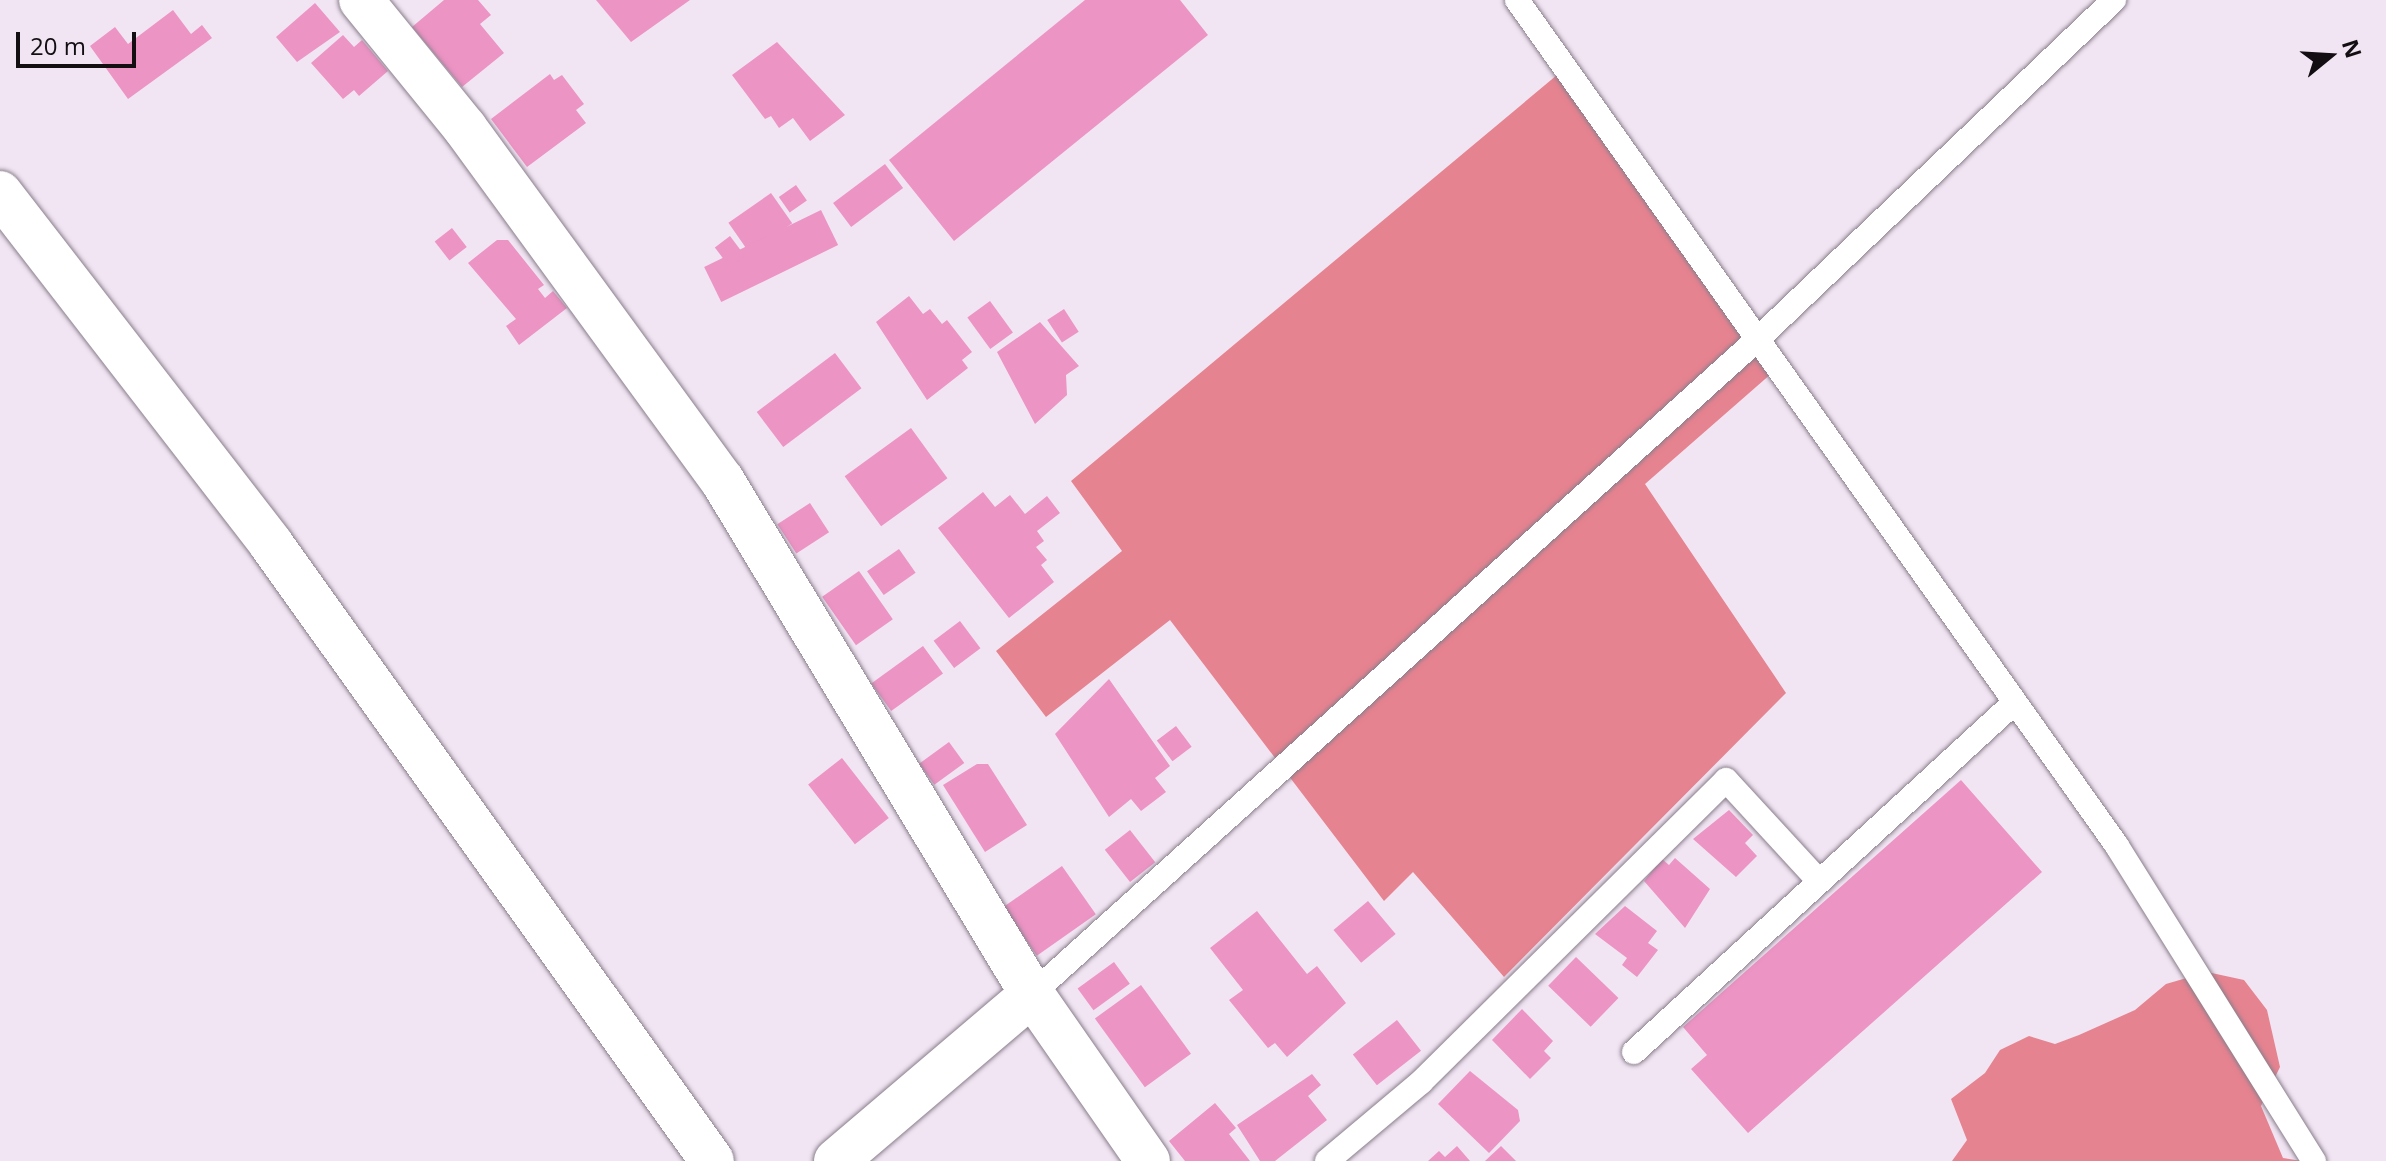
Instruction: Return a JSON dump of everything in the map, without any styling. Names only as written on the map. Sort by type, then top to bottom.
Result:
[{"type":"street","points":[[361,0],[465,128],[722,480],[1032,994],[1148,1161]]},
{"type":"street","points":[[0,193],[271,544],[712,1161]]},
{"type":"street","points":[[836,1161],[1032,994]]},
{"type":"lane","points":[[1517,0],[1760,337],[2117,846],[2314,1161]]},
{"type":"lane","points":[[1032,994],[1760,337],[2114,0]]},
{"type":"lane","points":[[1634,1052],[2014,703]]},
{"type":"lane","points":[[1327,1161],[1421,1082],[1726,780],[1818,880]]},
{"type":"shaded area","points":[[1557,75],[1772,373],[1645,484],[1786,693],[1504,977],[1413,872],[1384,901],[1170,620],[1046,717],[996,651],[1122,551],[1071,481]]},
{"type":"shaded area","points":[[2207,972],[2244,980],[2267,1010],[2280,1067],[2261,1106],[2283,1158],[2302,1161],[1952,1161],[1967,1140],[1951,1099],[1985,1073],[2000,1050],[2029,1036],[2055,1044],[2079,1035],[2135,1010],[2166,984]]},
{"type":"building","points":[[444,0],[478,0],[491,15],[480,24],[504,53],[462,87],[412,27]]},
{"type":"building","points":[[596,0],[690,0],[631,42]]},
{"type":"building","points":[[1085,0],[1180,0],[1208,35],[954,241],[889,160]]},
{"type":"building","points":[[315,3],[340,32],[297,62],[276,37]]},
{"type":"building","points":[[173,10],[191,34],[202,25],[212,38],[128,99],[90,46],[115,27],[128,44]]},
{"type":"building","points":[[343,35],[354,47],[362,40],[388,71],[359,96],[354,90],[343,99],[311,63]]},
{"type":"building","points":[[777,42],[845,115],[810,141],[793,118],[779,128],[771,116],[765,119],[732,75]]},
{"type":"building","points":[[550,74],[554,80],[562,75],[584,104],[576,110],[586,123],[527,167],[491,119]]},
{"type":"building","points":[[885,164],[903,188],[851,227],[833,203]]},
{"type":"building","points":[[796,185],[807,201],[790,213],[779,197]]},
{"type":"building","points":[[771,193],[792,223],[750,253],[728,223]]},
{"type":"building","points":[[821,210],[838,245],[721,302],[704,267]]},
{"type":"building","points":[[452,228],[467,247],[449,260],[435,242]]},
{"type":"building","points":[[730,236],[745,256],[730,267],[715,247]]},
{"type":"building","points":[[497,240],[508,240],[544,285],[538,289],[545,298],[553,291],[567,308],[519,345],[506,326],[516,319],[468,263]]},
{"type":"building","points":[[909,296],[923,314],[930,309],[942,324],[947,320],[972,352],[962,360],[968,368],[927,400],[876,322]]},
{"type":"building","points":[[990,301],[1013,333],[990,349],[967,317]]},
{"type":"building","points":[[1064,309],[1079,332],[1062,343],[1047,320]]},
{"type":"building","points":[[1040,322],[1079,366],[1066,375],[1067,395],[1035,424],[997,352]]},
{"type":"building","points":[[835,353],[861,388],[783,447],[757,412]]},
{"type":"building","points":[[911,428],[947,478],[881,526],[845,476]]},
{"type":"building","points":[[983,492],[995,507],[1010,495],[1025,514],[1047,496],[1060,513],[1037,531],[1044,541],[1036,547],[1047,560],[1041,565],[1054,582],[1009,618],[938,528]]},
{"type":"building","points":[[810,503],[829,532],[796,554],[777,524]]},
{"type":"building","points":[[899,549],[916,573],[884,595],[867,571]]},
{"type":"building","points":[[859,571],[893,619],[856,645],[822,597]]},
{"type":"building","points":[[960,621],[980,648],[954,668],[934,641]]},
{"type":"building","points":[[923,646],[943,674],[891,711],[871,684]]},
{"type":"building","points":[[1109,679],[1170,766],[1155,778],[1166,792],[1141,811],[1131,799],[1109,817],[1055,734]]},
{"type":"building","points":[[1176,726],[1192,747],[1172,761],[1157,740]]},
{"type":"building","points":[[949,742],[964,763],[934,785],[919,764]]},
{"type":"building","points":[[842,758],[889,818],[855,844],[808,784]]},
{"type":"building","points":[[977,764],[988,764],[1027,825],[985,852],[943,785]]},
{"type":"building","points":[[1961,780],[2042,872],[1748,1133],[1691,1069],[1707,1055],[1683,1027]]},
{"type":"building","points":[[1729,810],[1753,835],[1745,843],[1757,856],[1736,877],[1693,839]]},
{"type":"building","points":[[1130,830],[1155,862],[1130,882],[1105,850]]},
{"type":"building","points":[[1675,858],[1710,889],[1685,928],[1644,881],[1662,859],[1669,865]]},
{"type":"building","points":[[1062,866],[1096,914],[1037,956],[1003,907]]},
{"type":"building","points":[[1368,901],[1396,934],[1361,963],[1334,930]]},
{"type":"building","points":[[1625,906],[1657,931],[1648,943],[1658,950],[1637,977],[1622,965],[1627,958],[1595,934]]},
{"type":"building","points":[[1257,911],[1307,974],[1317,966],[1346,1003],[1287,1057],[1275,1043],[1268,1048],[1229,1000],[1243,990],[1210,948]]},
{"type":"building","points":[[1576,957],[1618,998],[1591,1027],[1548,986]]},
{"type":"building","points":[[1114,962],[1130,984],[1093,1010],[1078,988]]},
{"type":"building","points":[[1141,985],[1191,1054],[1145,1087],[1095,1019]]},
{"type":"building","points":[[1522,1009],[1553,1041],[1544,1051],[1551,1058],[1530,1079],[1492,1040]]},
{"type":"building","points":[[1397,1020],[1421,1051],[1377,1085],[1353,1054]]},
{"type":"building","points":[[1470,1071],[1518,1110],[1520,1121],[1489,1153],[1438,1104]]},
{"type":"building","points":[[1312,1074],[1321,1085],[1308,1096],[1327,1120],[1275,1161],[1260,1161],[1237,1125]]},
{"type":"building","points":[[1215,1103],[1236,1128],[1229,1134],[1250,1161],[1185,1161],[1169,1141]]},
{"type":"building","points":[[1457,1146],[1470,1161],[1428,1161],[1439,1151],[1445,1157]]},
{"type":"building","points":[[1501,1146],[1516,1161],[1485,1161]]}]
